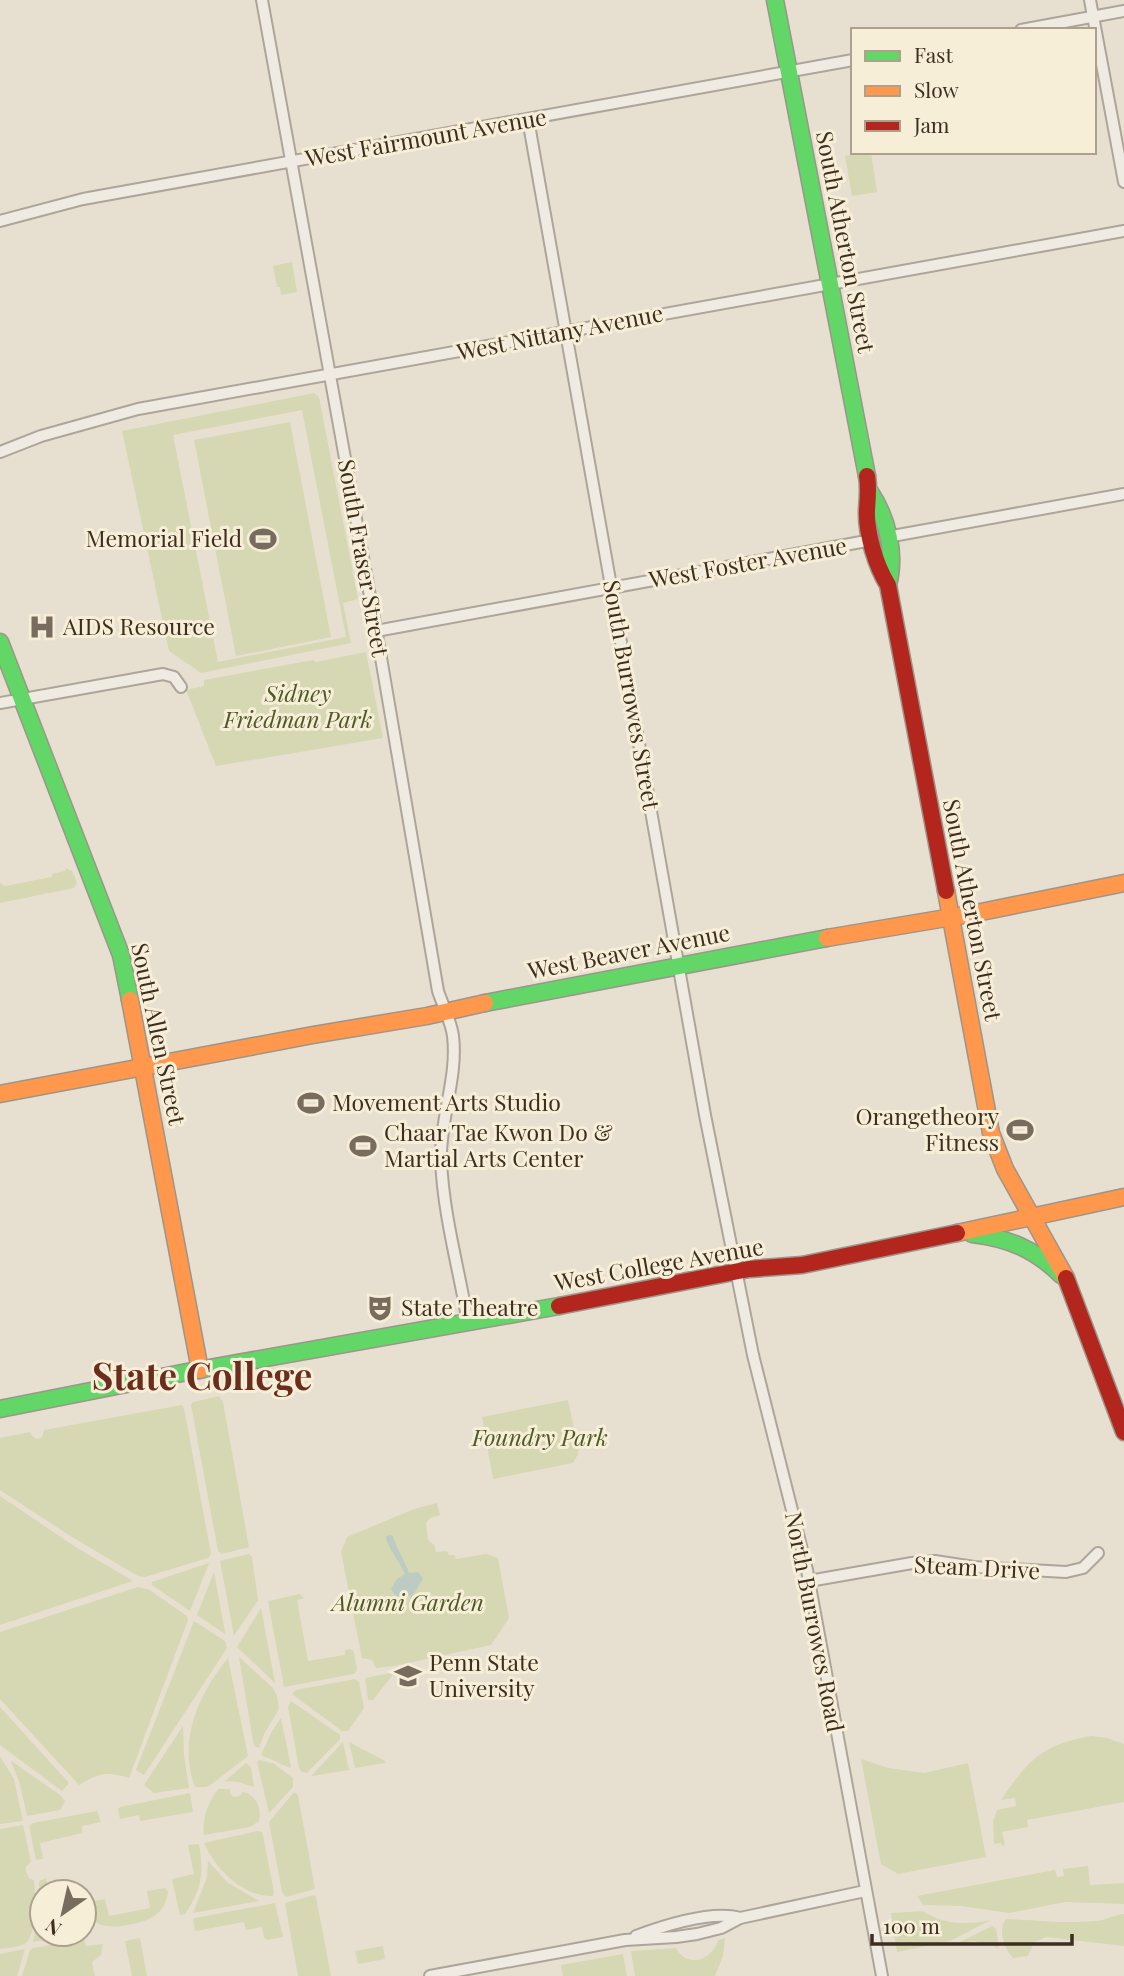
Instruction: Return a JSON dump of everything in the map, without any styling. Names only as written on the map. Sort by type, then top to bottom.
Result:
[{"type":"main road","name":"South Atherton Street","points":[[775,0],[870,492],[867,512],[880,539],[877,568],[888,585],[995,1147],[1010,1180],[1042,1231],[1069,1285],[1124,1432]]},
{"type":"main road","name":"South Allen Street","points":[[0,642],[120,949],[200,1370]]},
{"type":"main road","name":"West Beaver Avenue","points":[[0,1094],[1124,883]]},
{"type":"main road","name":"West College Avenue","points":[[0,1409],[736,1271],[802,1265],[1124,1197]]},
{"type":"main road","points":[[951,1233],[988,1235],[1022,1244],[1052,1265],[1069,1285]]},
{"type":"street","name":"South Fraser Street","points":[[262,0],[428,934],[439,991],[451,1024],[454,1043],[442,1132],[442,1166],[468,1323]]},
{"type":"street","points":[[1090,0],[1095,28]]},
{"type":"street","points":[[1031,28],[1124,11]]},
{"type":"street","points":[[1096,32],[1124,182]]},
{"type":"street","name":"West Fairmount Avenue","points":[[0,221],[83,199],[851,60]]},
{"type":"street","name":"South Burrowes Street","points":[[528,119],[736,1271]]},
{"type":"street","name":"West Nittany Avenue","points":[[0,452],[41,436],[116,414],[1124,231]]},
{"type":"street","name":"West Foster Avenue","points":[[376,631],[1124,494]]},
{"type":"street","points":[[0,703],[163,674],[174,677],[181,687]]},
{"type":"street","name":"North Burrowes Road","points":[[736,1271],[753,1355],[809,1581],[882,1976]]},
{"type":"street","name":"Steam Drive","points":[[809,1581],[935,1561],[974,1567],[1066,1572],[1083,1568],[1098,1553]]},
{"type":"street","points":[[430,1976],[625,1940],[657,1928],[695,1920],[727,1915],[740,1917],[865,1891]]},
{"type":"street","points":[[495,1964],[497,1976]]},
{"type":"green space","points":[[871,154],[877,192],[852,196],[845,156]]},
{"type":"green space","points":[[292,262],[297,292],[281,295],[273,266]]},
{"type":"green space","points":[[314,393],[319,397],[358,599],[343,603],[351,643],[201,673],[169,651],[122,431]],"holes":[[[302,410],[346,637],[218,662],[173,435]]]},
{"type":"green space","name":"Memorial Field","points":[[290,422],[331,637],[236,656],[194,440]]},
{"type":"green space","name":"Sidney Friedman Park","points":[[366,652],[383,738],[216,766],[186,690],[204,686],[204,680]]},
{"type":"green space","points":[[66,868],[72,871],[77,883],[74,888],[0,903],[0,883],[5,886],[52,877],[52,874],[65,871]]},
{"type":"green space","points":[[219,1396],[223,1402],[249,1547],[222,1554],[218,1551],[191,1405],[193,1402]]},
{"type":"green space","name":"Foundry Park","points":[[568,1400],[578,1447],[573,1463],[493,1479],[482,1417]]},
{"type":"green space","points":[[182,1405],[211,1554],[208,1558],[145,1577],[138,1576],[0,1490],[0,1438],[30,1432],[37,1439],[42,1437],[44,1430]]},
{"type":"green space","points":[[0,1496],[74,1546],[133,1581],[0,1625]]},
{"type":"green space","name":"Alumni Garden","points":[[437,1503],[440,1515],[430,1518],[426,1523],[428,1540],[434,1545],[436,1552],[447,1551],[449,1555],[455,1555],[456,1559],[486,1554],[498,1558],[509,1618],[491,1645],[376,1668],[372,1660],[362,1658],[341,1552],[347,1537],[414,1509]]},
{"type":"green space","points":[[249,1554],[252,1557],[258,1600],[234,1636],[220,1561]]},
{"type":"green space","points":[[209,1563],[190,1611],[152,1585],[152,1582]]},
{"type":"green space","points":[[214,1572],[225,1632],[225,1634],[197,1615]]},
{"type":"green space","points":[[138,1587],[148,1589],[187,1616],[188,1620],[129,1778],[103,1774],[79,1785],[0,1699],[0,1632]]},
{"type":"green space","points":[[300,1594],[304,1598],[297,1600],[308,1661],[345,1655],[345,1650],[350,1649],[354,1652],[357,1670],[354,1674],[284,1687],[268,1601]]},
{"type":"green space","points":[[261,1608],[275,1683],[237,1647]]},
{"type":"green space","points":[[194,1621],[225,1641],[227,1648],[144,1775],[136,1770]]},
{"type":"green space","points":[[239,1657],[273,1688],[277,1696],[279,1709],[259,1748],[254,1746]]},
{"type":"green space","points":[[228,1658],[248,1756],[213,1783],[206,1787],[195,1787],[188,1752],[194,1718],[208,1686]]},
{"type":"green space","points":[[395,1672],[373,1700],[368,1700],[365,1678]]},
{"type":"green space","points":[[355,1679],[359,1682],[364,1708],[348,1731],[342,1731],[292,1694],[296,1690]]},
{"type":"green space","points":[[291,1701],[340,1735],[340,1739],[307,1773],[299,1768],[288,1707]]},
{"type":"green space","points":[[0,1707],[69,1783],[62,1791],[0,1745]]},
{"type":"green space","points":[[281,1718],[291,1767],[290,1768],[261,1755]]},
{"type":"green space","points":[[183,1726],[189,1788],[154,1793],[144,1785]]},
{"type":"green space","points":[[1091,1736],[1124,1744],[1124,1802],[1027,1820],[1028,1827],[1002,1832],[1005,1845],[994,1844],[993,1821],[997,1810],[1016,1806],[1015,1798],[1001,1800],[1020,1774],[1049,1749],[1074,1739]]},
{"type":"green space","points":[[343,1742],[349,1770],[312,1776],[312,1775]]},
{"type":"green space","points":[[349,1742],[385,1761],[385,1763],[355,1768]]},
{"type":"green space","points":[[0,1756],[14,1779],[23,1821],[0,1824]]},
{"type":"green space","points":[[861,1759],[888,1768],[924,1773],[968,1763],[986,1857],[898,1874],[881,1864]]},
{"type":"green space","points":[[259,1760],[273,1763],[293,1778],[293,1787],[269,1813],[257,1762]]},
{"type":"green space","points":[[11,1762],[60,1795],[65,1801],[60,1810],[27,1816],[19,1781]]},
{"type":"green space","points":[[246,1763],[251,1767],[254,1787],[225,1781]]},
{"type":"green space","points":[[218,1789],[230,1789],[234,1797],[243,1792],[252,1796],[259,1807],[259,1821],[250,1827],[204,1835],[206,1811]]},
{"type":"green space","points":[[294,1792],[298,1795],[315,1889],[286,1897],[282,1892],[269,1822]]},
{"type":"green space","points":[[190,1793],[193,1812],[140,1821],[139,1815],[120,1819],[120,1807]]},
{"type":"green space","points":[[97,1811],[101,1822],[82,1826],[82,1833],[40,1843],[43,1859],[36,1860],[29,1826]]},
{"type":"green space","points":[[23,1825],[31,1862],[26,1867],[29,1878],[28,1940],[25,1944],[0,1949],[0,1829]]},
{"type":"green space","points":[[257,1831],[263,1835],[273,1896],[251,1892],[231,1880],[215,1862],[204,1843]]},
{"type":"green space","points":[[199,1844],[201,1872],[198,1889],[185,1914],[180,1915],[172,1879],[194,1874],[188,1845]]},
{"type":"green space","points":[[208,1861],[227,1882],[259,1901],[193,1913],[207,1877]]},
{"type":"green space","points":[[1088,1866],[1090,1885],[1124,1883],[1124,1904],[1065,1902],[1009,1913],[961,1906],[923,1905],[917,1896],[1055,1870],[1057,1877],[1064,1876],[1063,1869]]},
{"type":"green space","points":[[165,1888],[168,1892],[163,1906],[155,1916],[121,1926],[98,1924],[98,1900],[105,1899],[109,1916],[150,1908],[147,1891]]},
{"type":"green space","points":[[314,1895],[331,1976],[298,1976],[285,1903]]},
{"type":"green space","points":[[275,1903],[283,1937],[267,1940],[262,1927],[246,1930],[244,1922],[195,1931],[195,1918]]},
{"type":"green space","points":[[923,1911],[956,1923],[991,1920],[950,1941],[897,1952],[891,1913]]},
{"type":"green space","points":[[1124,1914],[1124,1946],[1046,1937],[1034,1942],[1028,1956],[1013,1958],[1003,1939],[1002,1928],[1006,1919],[1085,1922]]},
{"type":"green space","points":[[992,1926],[996,1929],[999,1948],[974,1941],[952,1946]]},
{"type":"green space","points":[[140,1938],[147,1976],[132,1976],[125,1941]]},
{"type":"green space","points":[[725,1938],[723,1956],[715,1976],[635,1976],[631,1951],[676,1948],[681,1955],[693,1960],[711,1953],[718,1940]]},
{"type":"green space","points":[[103,1944],[101,1955],[92,1962],[95,1976],[22,1976],[30,1950],[98,1948],[98,1945]]},
{"type":"green space","points":[[383,1946],[385,1959],[358,1964],[355,1951]]},
{"type":"green space","points":[[25,1949],[17,1976],[0,1976],[0,1954]]},
{"type":"green space","points":[[623,1954],[627,1976],[563,1976],[561,1965]]},
{"type":"shaded area","points":[[393,1536],[409,1573],[418,1572],[423,1579],[411,1598],[410,1595],[404,1598],[395,1595],[391,1589],[397,1579],[405,1574],[387,1541],[386,1537]]},
{"type":"traffic: fast","points":[[775,0],[867,476]]},
{"type":"traffic: fast","points":[[870,492],[882,514],[889,537],[891,561],[888,585]]},
{"type":"traffic: fast","points":[[0,642],[121,955],[130,1000]]},
{"type":"traffic: fast","points":[[485,1003],[827,938]]},
{"type":"traffic: fast","points":[[972,1234],[997,1238],[1020,1246],[1041,1258],[1061,1275]]},
{"type":"traffic: fast","points":[[0,1409],[187,1372],[559,1306]]},
{"type":"traffic: slow","points":[[827,938],[976,913],[1124,883]]},
{"type":"traffic: slow","points":[[946,891],[991,1133],[1005,1169],[1066,1278]]},
{"type":"traffic: slow","points":[[130,1000],[200,1370]]},
{"type":"traffic: slow","points":[[0,1094],[485,1003]]},
{"type":"traffic: slow","points":[[957,1233],[1124,1197]]},
{"type":"traffic: jam","points":[[867,476],[870,539],[888,585],[946,891]]},
{"type":"traffic: jam","points":[[559,1306],[749,1269],[802,1265],[957,1233]]},
{"type":"traffic: jam","points":[[1066,1278],[1124,1432]]},
{"type":"place","name":"Memorial Field","points":[[263,539]]},
{"type":"place","name":"AIDS Resource","points":[[42,627]]},
{"type":"place","name":"Movement Arts Studio","points":[[311,1103]]},
{"type":"place","name":"Orangetheory Fitness","points":[[1020,1130]]},
{"type":"place","name":"Chaar Tae Kwon Do & Martial Arts Center","points":[[363,1146]]},
{"type":"place","name":"State Theatre","points":[[380,1308]]},
{"type":"place","name":"Penn State University","points":[[408,1676]]},
{"type":"district","name":"State College","points":[[202,1377]]}]
